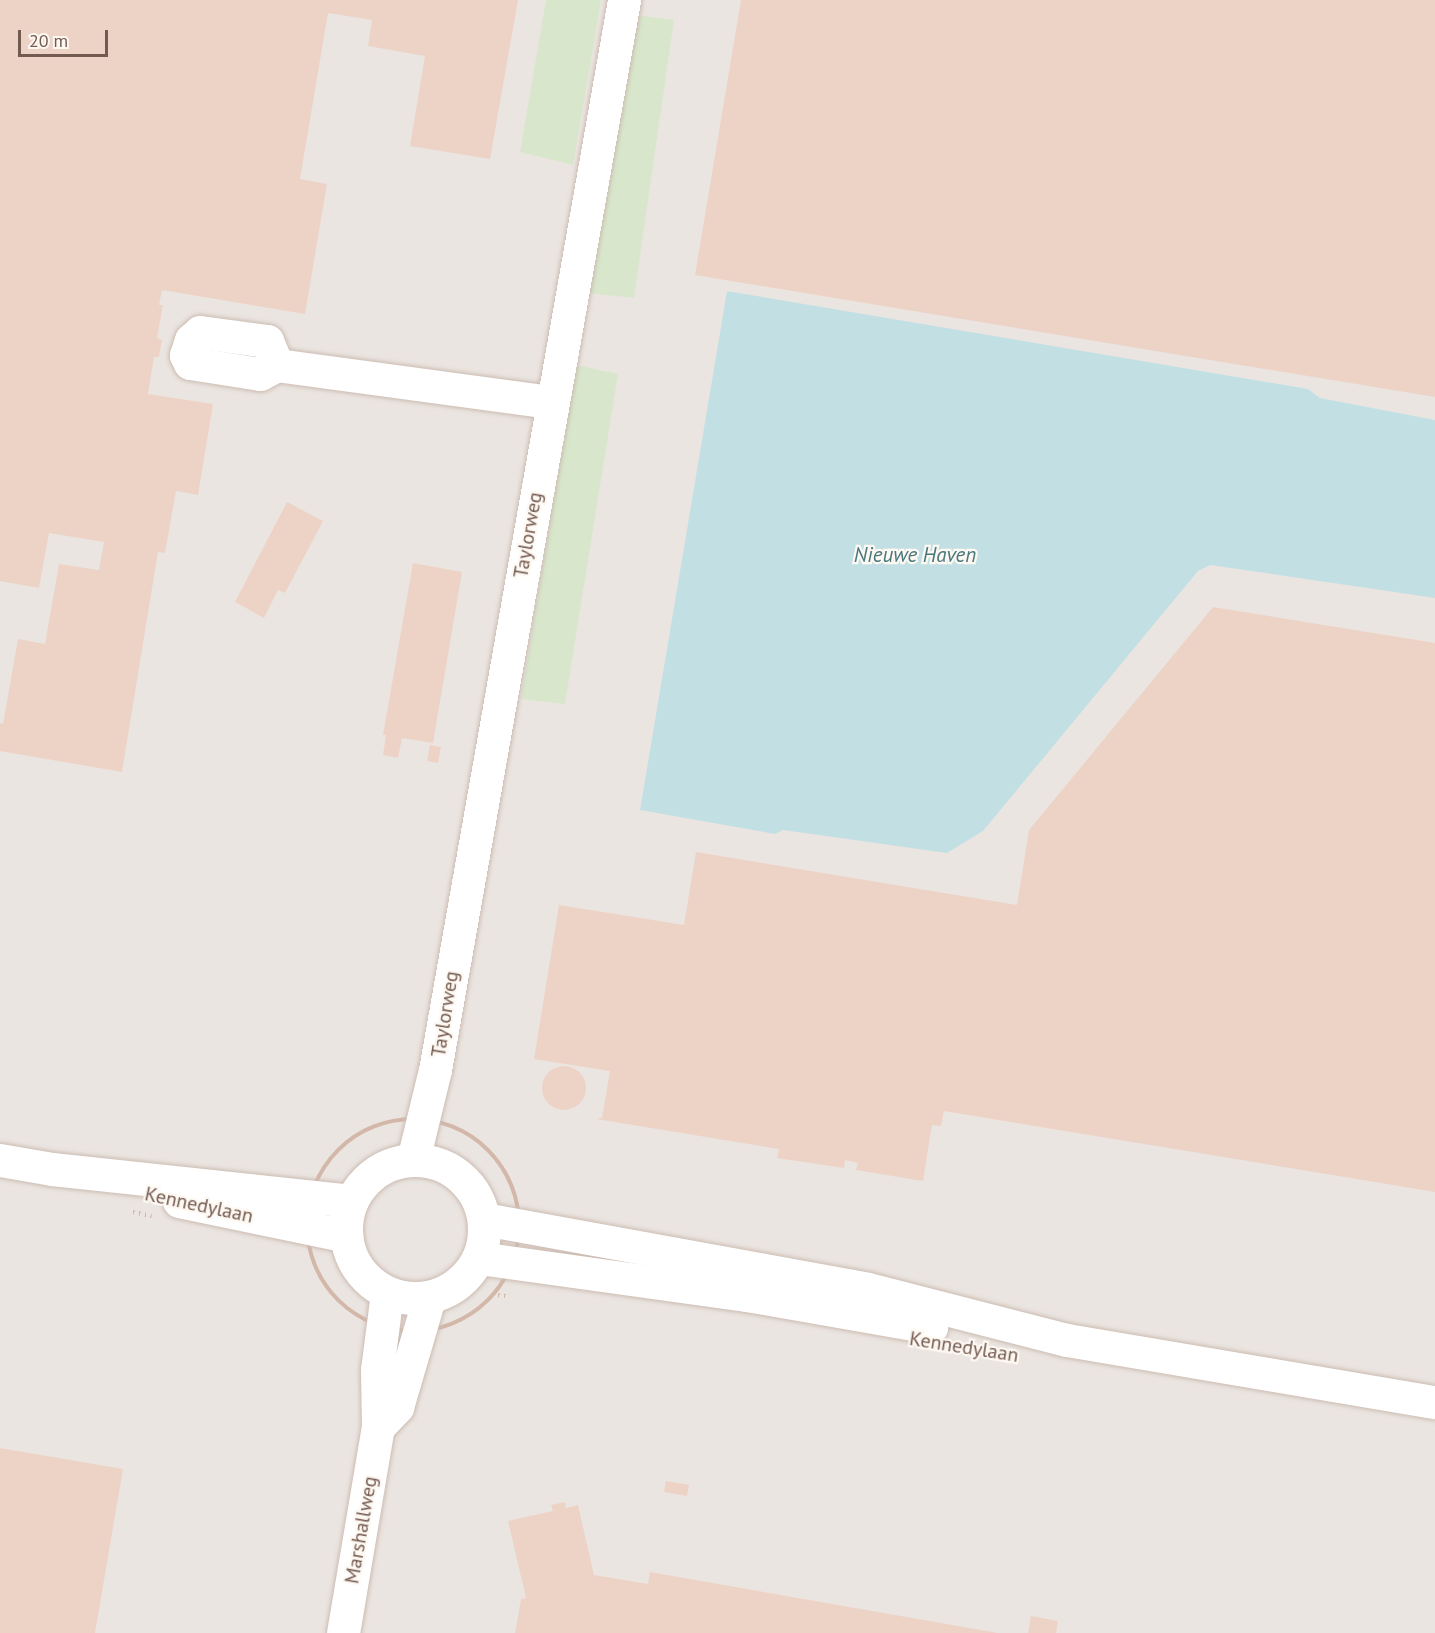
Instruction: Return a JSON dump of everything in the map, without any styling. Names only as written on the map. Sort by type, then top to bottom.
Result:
[{"type":"street","name":"Taylorweg","points":[[430,1120],[435,1070],[624,0]]},
{"type":"street","points":[[277,365],[552,402]]},
{"type":"street","points":[[427,1162],[430,1120]]},
{"type":"street","name":"Kennedylaan","points":[[0,1160],[52,1169],[351,1201]]},
{"type":"street","points":[[427,1162],[456,1173],[470,1186],[479,1202],[484,1219],[484,1239],[479,1258],[467,1277],[449,1290],[429,1298],[407,1299],[387,1293],[371,1284],[359,1271],[350,1254],[346,1236],[346,1219],[351,1201],[359,1188],[383,1168],[427,1162]]},
{"type":"street","name":"Kennedylaan","points":[[52,1169],[148,1195],[346,1236]]},
{"type":"street","name":"Kennedylaan","points":[[484,1219],[868,1289],[1067,1340],[1435,1402]]},
{"type":"street","name":"Kennedylaan","points":[[479,1258],[747,1295],[880,1317],[1003,1341],[1067,1340]]},
{"type":"street","name":"Marshallweg","points":[[343,1633],[378,1427],[377,1370],[387,1293]]},
{"type":"street","points":[[378,1427],[397,1407],[429,1298]]},
{"type":"path","points":[[430,1120],[456,1127],[485,1146],[506,1174],[518,1207],[519,1225],[512,1263],[492,1295],[474,1311],[453,1323],[420,1330],[382,1326],[356,1314],[330,1292],[313,1261],[306,1228],[310,1196],[321,1170],[339,1148],[362,1131],[389,1121],[430,1120]]},
{"type":"path","points":[[492,1295],[512,1296]]},
{"type":"shaded area","points":[[0,0],[1435,0],[1435,1633],[0,1633]]},
{"type":"green space","points":[[546,0],[601,0],[573,165],[520,152]]},
{"type":"green space","points":[[635,15],[674,20],[634,298],[588,293]]},
{"type":"green space","points":[[576,365],[618,374],[565,704],[521,699]]},
{"type":"water","name":"Nieuwe Haven","points":[[727,291],[1308,389],[1320,398],[1435,420],[1435,598],[1210,565],[1198,571],[983,831],[947,853],[783,830],[775,834],[640,810]]},
{"type":"building","points":[[0,0],[518,0],[490,159],[410,146],[425,56],[368,46],[372,20],[328,13],[300,179],[327,184],[305,314],[162,290],[159,305],[163,305],[157,338],[162,340],[159,357],[154,357],[148,394],[213,404],[198,495],[176,491],[165,553],[158,552],[122,772],[0,751],[0,723],[3,724],[18,639],[45,644],[59,564],[99,570],[104,542],[49,533],[39,588],[0,581]]},
{"type":"building","points":[[741,0],[1435,0],[1435,397],[695,275]]},
{"type":"building","points":[[287,502],[323,521],[285,593],[278,590],[264,618],[235,602]]},
{"type":"building","points":[[413,563],[462,572],[433,743],[402,738],[398,758],[383,755],[386,735],[383,735]]},
{"type":"building","points":[[1213,607],[1435,643],[1435,1192],[944,1111],[941,1126],[932,1125],[923,1181],[856,1170],[858,1163],[845,1160],[844,1168],[777,1158],[779,1149],[596,1119],[602,1118],[610,1071],[534,1059],[559,905],[684,925],[696,852],[1017,905],[1029,830]]},
{"type":"building","points":[[430,745],[441,747],[438,763],[427,761]]},
{"type":"building","points":[[564,1066],[580,1072],[586,1088],[580,1104],[564,1110],[548,1104],[542,1088],[548,1072]]},
{"type":"building","points":[[0,1448],[123,1469],[95,1633],[0,1633]]},
{"type":"building","points":[[666,1481],[689,1485],[687,1496],[664,1492]]},
{"type":"building","points":[[565,1502],[566,1508],[578,1505],[594,1575],[648,1584],[650,1572],[998,1633],[515,1633],[521,1599],[526,1598],[508,1521],[553,1511],[551,1505]]},
{"type":"building","points":[[1031,1616],[1058,1621],[1056,1633],[1028,1633]]}]
